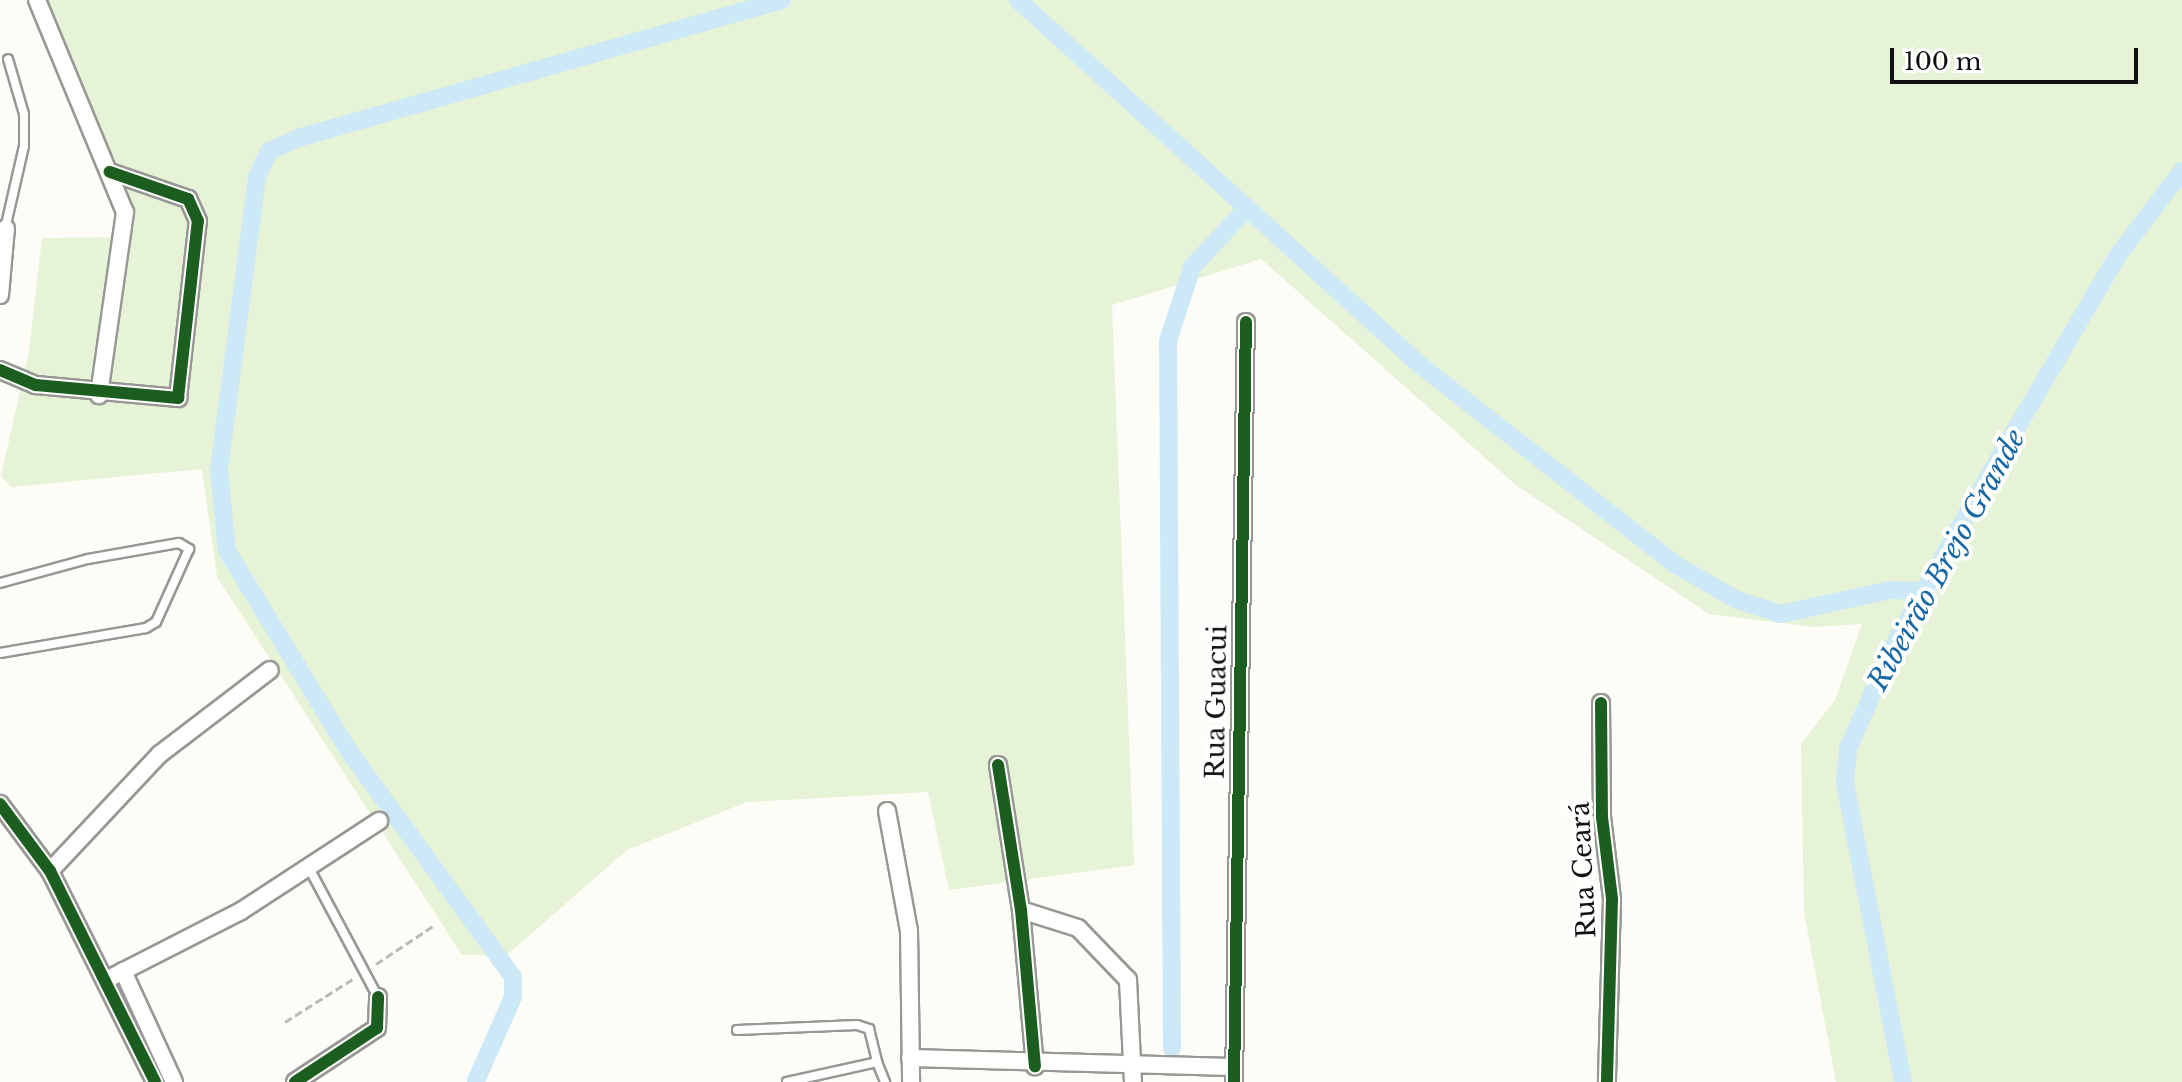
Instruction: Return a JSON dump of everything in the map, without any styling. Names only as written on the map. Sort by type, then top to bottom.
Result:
[{"type":"street","points":[[37,0],[110,172],[125,231],[99,395]]},
{"type":"street","points":[[0,370],[36,385],[99,395],[178,398],[198,221],[188,199],[110,172]]},
{"type":"street","points":[[0,295],[3,232]]},
{"type":"street","name":"Rua Guacui","points":[[1233,1074],[1246,322]]},
{"type":"street","points":[[50,871],[160,754],[270,670]]},
{"type":"street","name":"Rua Ceará","points":[[1601,703],[1602,817],[1612,899],[1607,1082]]},
{"type":"street","points":[[998,765],[1021,910],[1035,1066]]},
{"type":"street","points":[[0,804],[50,871],[155,1082]]},
{"type":"street","points":[[887,811],[909,931],[911,1082]]},
{"type":"street","points":[[106,980],[309,868],[379,821]]},
{"type":"street","points":[[1021,910],[1078,928],[1114,958],[1128,980],[1133,1082]]},
{"type":"street","points":[[123,971],[174,1082]]},
{"type":"street","points":[[295,1082],[377,1028],[378,997]]},
{"type":"street","points":[[910,1058],[1035,1066],[1131,1065],[1233,1074]]},
{"type":"lane","points":[[3,232],[24,130],[8,59]]},
{"type":"lane","points":[[0,583],[88,559],[179,543],[189,549],[163,610],[146,628],[0,653]]},
{"type":"lane","points":[[309,868],[378,997]]},
{"type":"lane","points":[[737,1030],[857,1025],[869,1029],[885,1082]]},
{"type":"lane","points":[[787,1082],[877,1062]]},
{"type":"green space","points":[[28,0],[2182,0],[2182,1082],[1836,1082],[1804,912],[1801,744],[1835,700],[1862,624],[1814,627],[1709,614],[1516,485],[1261,259],[1112,305],[1134,865],[949,890],[928,792],[747,802],[627,850],[507,955],[462,955],[217,577],[202,469],[11,487],[1,476],[29,351],[42,238],[130,237],[105,137]]},
{"type":"waterway","points":[[476,1081],[513,997],[513,977],[350,753],[227,551],[219,470],[257,177],[269,151],[298,138],[782,0]]},
{"type":"waterway","points":[[1018,0],[1420,365],[1676,565],[1737,600],[1781,614],[1890,590],[1924,591]]},
{"type":"waterway","name":"Ribeirão Brejo Grande","points":[[1903,1082],[1845,784],[1848,748],[1899,635],[1996,463],[2118,255],[2182,171]]},
{"type":"waterway","points":[[1172,1048],[1168,341],[1192,267],[1247,208]]},
{"type":"cycle path","points":[[0,370],[36,385],[178,398],[198,221],[188,199],[110,172]]},
{"type":"cycle path","points":[[1234,1082],[1246,322]]},
{"type":"cycle path","points":[[1601,703],[1602,817],[1612,899],[1607,1082]]},
{"type":"cycle path","points":[[998,765],[1021,910],[1035,1066]]},
{"type":"cycle path","points":[[0,804],[50,871],[155,1082]]},
{"type":"cycle path","points":[[295,1082],[377,1028],[378,997]]}]
